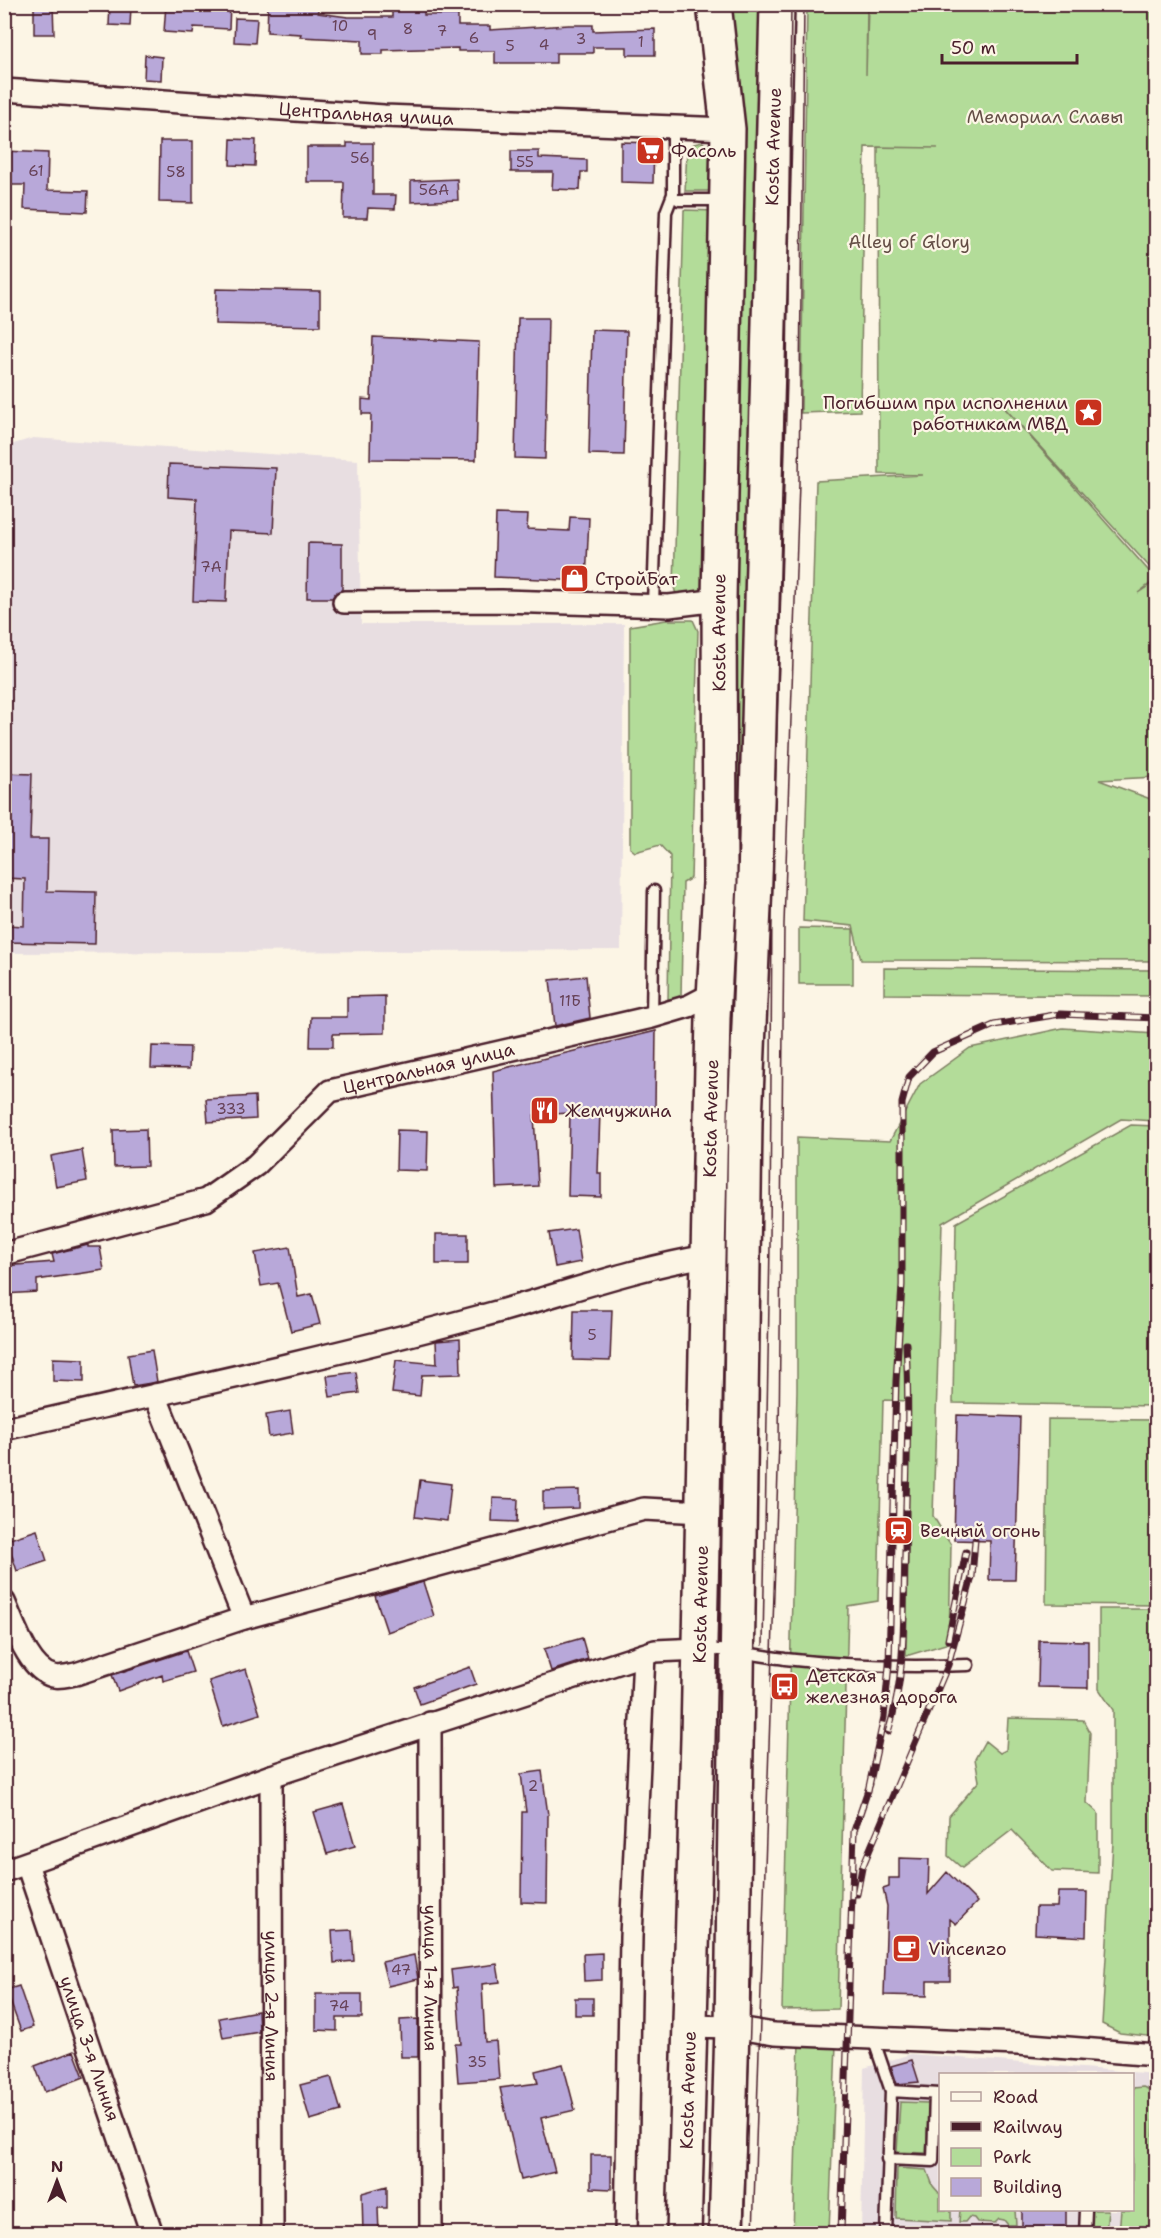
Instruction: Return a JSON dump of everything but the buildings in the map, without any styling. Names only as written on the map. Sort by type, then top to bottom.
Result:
[{"type":"main road","name":"Kosta Avenue","points":[[684,2234],[700,1649],[714,993],[720,883],[719,600],[728,129],[714,4]]},
{"type":"main road","name":"Kosta Avenue","points":[[726,2234],[732,2027],[745,1121],[752,951],[777,4]]},
{"type":"main road","points":[[716,950],[752,951]]},
{"type":"street","name":"Центральная улица","points":[[4,90],[384,116],[728,129]]},
{"type":"street","points":[[344,602],[502,600],[653,605],[719,600]]},
{"type":"street","name":"Центральная улица","points":[[4,1254],[206,1200],[256,1165],[330,1091],[652,1017],[689,1006],[714,993]]},
{"type":"street","points":[[4,1429],[479,1317],[663,1264],[707,1256]]},
{"type":"street","points":[[155,1395],[244,1618]]},
{"type":"street","points":[[4,1602],[22,1643],[37,1668],[54,1677],[76,1674],[244,1618],[644,1509],[703,1512]]},
{"type":"street","points":[[4,1871],[271,1776],[655,1651],[700,1649]]},
{"type":"street","points":[[626,2234],[631,1937],[644,1655]]},
{"type":"street","name":"улица 1-я Линия","points":[[430,1724],[431,2234]]},
{"type":"street","name":"улица 2-я Линия","points":[[271,1776],[272,2234]]},
{"type":"street","name":"улица 3-я Линия","points":[[27,1864],[152,2234]]},
{"type":"street","points":[[688,2025],[732,2027],[774,2034],[1018,2044],[1156,2055]]},
{"type":"lane","points":[[653,605],[666,212],[673,194],[673,126]]},
{"type":"lane","points":[[679,200],[726,200]]},
{"type":"lane","points":[[652,1017],[654,891]]},
{"type":"lane","points":[[700,1649],[737,1651],[786,1659],[889,1665],[968,1665]]},
{"type":"lane","points":[[873,2038],[891,2091],[886,2234]]},
{"type":"lane","points":[[888,2159],[933,2161],[938,2094],[891,2091]]},
{"type":"lane","points":[[1085,2234],[1086,2211]]},
{"type":"shaded area","points":[[33,438],[358,460],[361,624],[624,624],[621,950],[5,953],[4,447]]},
{"type":"shaded area","points":[[911,2054],[1156,2074],[1156,2233],[861,2234],[864,2068]]},
{"type":"green space","points":[[726,5],[769,5],[738,867],[729,865]]},
{"type":"green space","points":[[807,5],[867,5],[866,75],[868,5],[1156,5],[1156,574],[992,394],[1156,579],[1138,593],[1156,581],[1156,777],[1099,780],[1156,801],[1156,961],[861,960],[853,926],[803,921],[816,481],[923,475],[879,474],[878,147],[865,147],[860,411],[801,413]]},
{"type":"green space","points":[[702,142],[710,147],[714,162],[714,191],[685,191],[687,149]]},
{"type":"green space","points":[[684,210],[717,211],[708,595],[677,599],[674,587]]},
{"type":"green space","points":[[666,620],[693,620],[698,631],[691,878],[683,883],[681,998],[668,1002],[670,856],[660,845],[635,852],[630,848],[630,626]]},
{"type":"green space","points":[[799,928],[853,929],[853,984],[799,984]]},
{"type":"green space","points":[[884,968],[1156,970],[1156,996],[884,994]]},
{"type":"green space","points":[[1063,1028],[1156,1034],[1156,1121],[1121,1119],[942,1223],[933,1516],[951,1545],[949,1643],[906,1656],[909,1515],[906,1474],[909,1401],[883,1400],[878,1601],[848,1606],[838,2009],[782,2010],[797,1391],[797,1137],[890,1141],[920,1084],[970,1048]]},
{"type":"green space","points":[[1131,1125],[1156,1126],[1156,1406],[953,1403],[956,1223]]},
{"type":"green space","points":[[1048,1419],[1156,1420],[1156,1605],[1046,1604]]},
{"type":"green space","points":[[1099,1609],[1156,1609],[1156,2037],[1120,2033],[1102,2024],[1113,1842],[1113,1710],[1099,1689]]},
{"type":"green space","points":[[1008,1718],[1083,1720],[1090,1733],[1087,1803],[1098,1813],[1098,1873],[1052,1871],[1012,1830],[962,1868],[948,1856],[949,1816],[979,1781],[975,1759],[985,1741],[1000,1753],[1006,1750]]},
{"type":"green space","points":[[799,2042],[836,2044],[829,2233],[793,2234]]},
{"type":"green space","points":[[1143,2087],[1155,2092],[1150,2233],[1119,2233],[1121,2211],[1134,2211],[1134,2088]]},
{"type":"green space","points":[[900,2102],[929,2103],[926,2153],[897,2152]]},
{"type":"green space","points":[[897,2168],[927,2170],[933,2186],[939,2193],[939,2211],[951,2211],[951,2221],[896,2218]]},
{"type":"green space","points":[[960,2211],[1015,2211],[1016,2225],[1008,2225],[1004,2220],[999,2219],[995,2223],[977,2222],[974,2218],[969,2217],[965,2222],[959,2222]]},
{"type":"green space","points":[[1089,2211],[1108,2211],[1106,2233],[1089,2234]]},
{"type":"green space","points":[[895,2226],[942,2228],[944,2230],[941,2233],[894,2233]]},
{"type":"tram line","points":[[763,1645],[770,1245],[772,896],[787,379],[791,4]]},
{"type":"tram line","points":[[753,2234],[779,1441],[784,924],[799,483],[804,4]]},
{"type":"tram line","points":[[743,2234],[752,1966]]},
{"type":"railway","points":[[868,1791],[884,1717],[889,1665],[896,1381],[902,1285],[902,1103],[909,1077],[933,1052],[994,1025],[1060,1014],[1156,1018]]},
{"type":"railway","points":[[888,1732],[898,1688],[903,1642],[908,1422],[906,1344]]},
{"type":"railway","points":[[857,1894],[862,1868],[948,1665],[972,1577],[975,1540]]},
{"type":"railway","points":[[948,1640],[966,1552]]},
{"type":"railway","points":[[841,2234],[854,1831],[870,1784]]},
{"type":"place","name":"Фасоль","points":[[650,151]]},
{"type":"place","name":"Погибшим при исполнении работникам МВД","points":[[1089,413]]},
{"type":"place","name":"СтройБат","points":[[574,579]]},
{"type":"place","name":"Жемчужина","points":[[544,1111]]},
{"type":"place","name":"Вечный огонь","points":[[899,1531]]},
{"type":"place","name":"Детская железная дорога","points":[[785,1686]]},
{"type":"place","name":"Vincenzo","points":[[907,1949]]},
{"type":"park label","name":"Мемориал Славы","points":[[1045,117]]},
{"type":"park label","name":"Alley of Glory","points":[[909,242]]}]
